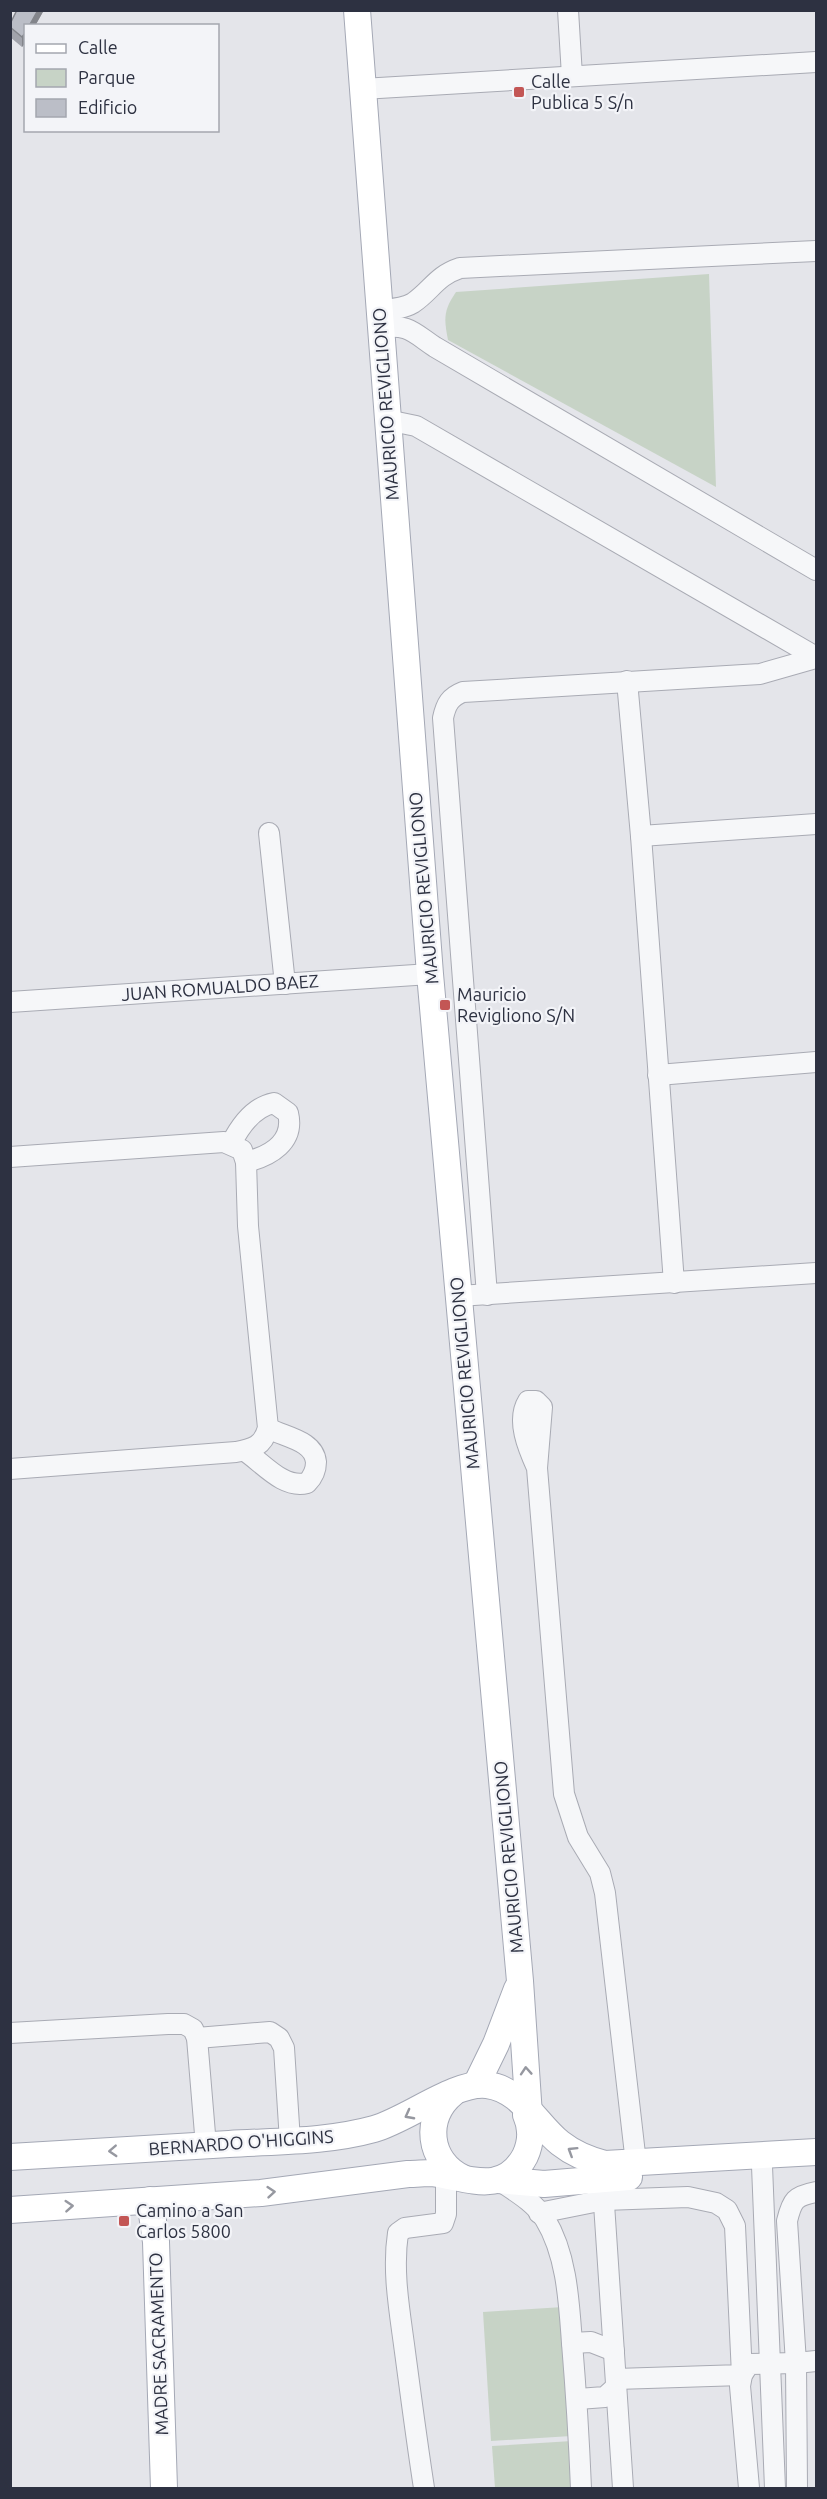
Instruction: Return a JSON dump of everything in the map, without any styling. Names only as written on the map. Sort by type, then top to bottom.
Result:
[{"type":"main road","name":"MAURICIO REVIGLIONO","points":[[357,10],[430,974],[520,1981],[526,2113]]},
{"type":"main road","name":"MAURICIO REVIGLIONO","points":[[469,2087],[496,2044],[520,1981]]},
{"type":"main road","points":[[456,2178],[434,2147],[433,2136],[437,2113],[451,2095],[469,2087],[500,2088],[559,2142],[582,2157],[605,2164],[816,2152]]},
{"type":"main road","name":"BERNARDO O'HIGGINS","points":[[10,2157],[339,2137],[382,2127],[469,2087]]},
{"type":"main road","points":[[498,2180],[516,2169],[527,2151],[526,2113]]},
{"type":"main road","points":[[10,2210],[303,2189],[408,2174],[603,2190],[762,2166],[816,2163]]},
{"type":"main road","name":"MADRE SACRAMENTO","points":[[150,2200],[156,2242],[164,2488]]},
{"type":"street","points":[[568,10],[572,76]]},
{"type":"street","points":[[362,89],[816,62]]},
{"type":"street","points":[[380,319],[417,299],[446,273],[460,268],[816,252]]},
{"type":"street","points":[[417,299],[420,337]]},
{"type":"street","points":[[380,319],[401,326],[816,570]]},
{"type":"street","points":[[387,420],[416,426],[816,658]]},
{"type":"street","points":[[487,1295],[443,718],[445,706],[454,695],[463,692],[760,674],[816,658]]},
{"type":"street","points":[[627,681],[674,1283]]},
{"type":"street","points":[[640,836],[816,824]]},
{"type":"street","points":[[269,833],[285,984]]},
{"type":"street","name":"JUAN ROMUALDO BAEZ","points":[[10,1002],[430,974]]},
{"type":"street","points":[[658,1075],[816,1062]]},
{"type":"street","points":[[231,1144],[238,1129],[249,1117],[266,1105],[274,1103],[288,1113],[288,1131],[283,1142],[262,1158],[246,1162]]},
{"type":"street","points":[[10,1157],[224,1142],[242,1150],[246,1162],[248,1226],[268,1428],[260,1444],[245,1451],[10,1469]]},
{"type":"street","points":[[458,1296],[816,1273]]},
{"type":"street","points":[[245,1451],[280,1478],[291,1483],[300,1485],[312,1478],[316,1468],[315,1456],[311,1448],[268,1428]]},
{"type":"street","points":[[537,1468],[564,1794],[578,1837],[600,1873],[605,1893],[636,2163]]},
{"type":"street","points":[[10,2033],[184,2024],[194,2029],[197,2038],[206,2146]]},
{"type":"street","points":[[197,2038],[270,2032],[279,2038],[284,2048],[290,2141]]},
{"type":"street","points":[[762,2166],[775,2488]]},
{"type":"street","points":[[424,2488],[396,2280],[397,2242],[398,2233],[405,2228],[443,2223],[456,2178]]},
{"type":"street","points":[[498,2180],[525,2197],[539,2213],[555,2239],[569,2298],[578,2399],[581,2488]]},
{"type":"street","points":[[539,2213],[603,2190],[688,2197],[716,2203],[727,2210],[735,2226],[742,2375],[740,2386],[749,2488]]},
{"type":"street","points":[[603,2190],[623,2488]]},
{"type":"street","points":[[797,2488],[796,2363],[788,2221],[791,2205],[801,2196],[816,2192]]},
{"type":"street","points":[[572,2343],[591,2342],[614,2351]]},
{"type":"street","points":[[742,2375],[749,2364],[816,2361]]},
{"type":"street","points":[[578,2399],[605,2397],[616,2383],[742,2375]]},
{"type":"green space","points":[[709,274],[716,487],[448,340],[446,315],[456,292]]},
{"type":"green space","points":[[563,2307],[571,2436],[491,2441],[483,2312]]},
{"type":"green space","points":[[572,2441],[575,2488],[495,2488],[492,2446]]},
{"type":"building","points":[[17,10],[38,10],[30,24],[24,24],[22,37],[10,27]]},
{"type":"place","name":"Calle Publica 5 S/n","points":[[519,92]]},
{"type":"place","name":"Mauricio Revigliono S/N","points":[[445,1005]]},
{"type":"place","name":"Camino a San Carlos 5800","points":[[124,2221]]}]
